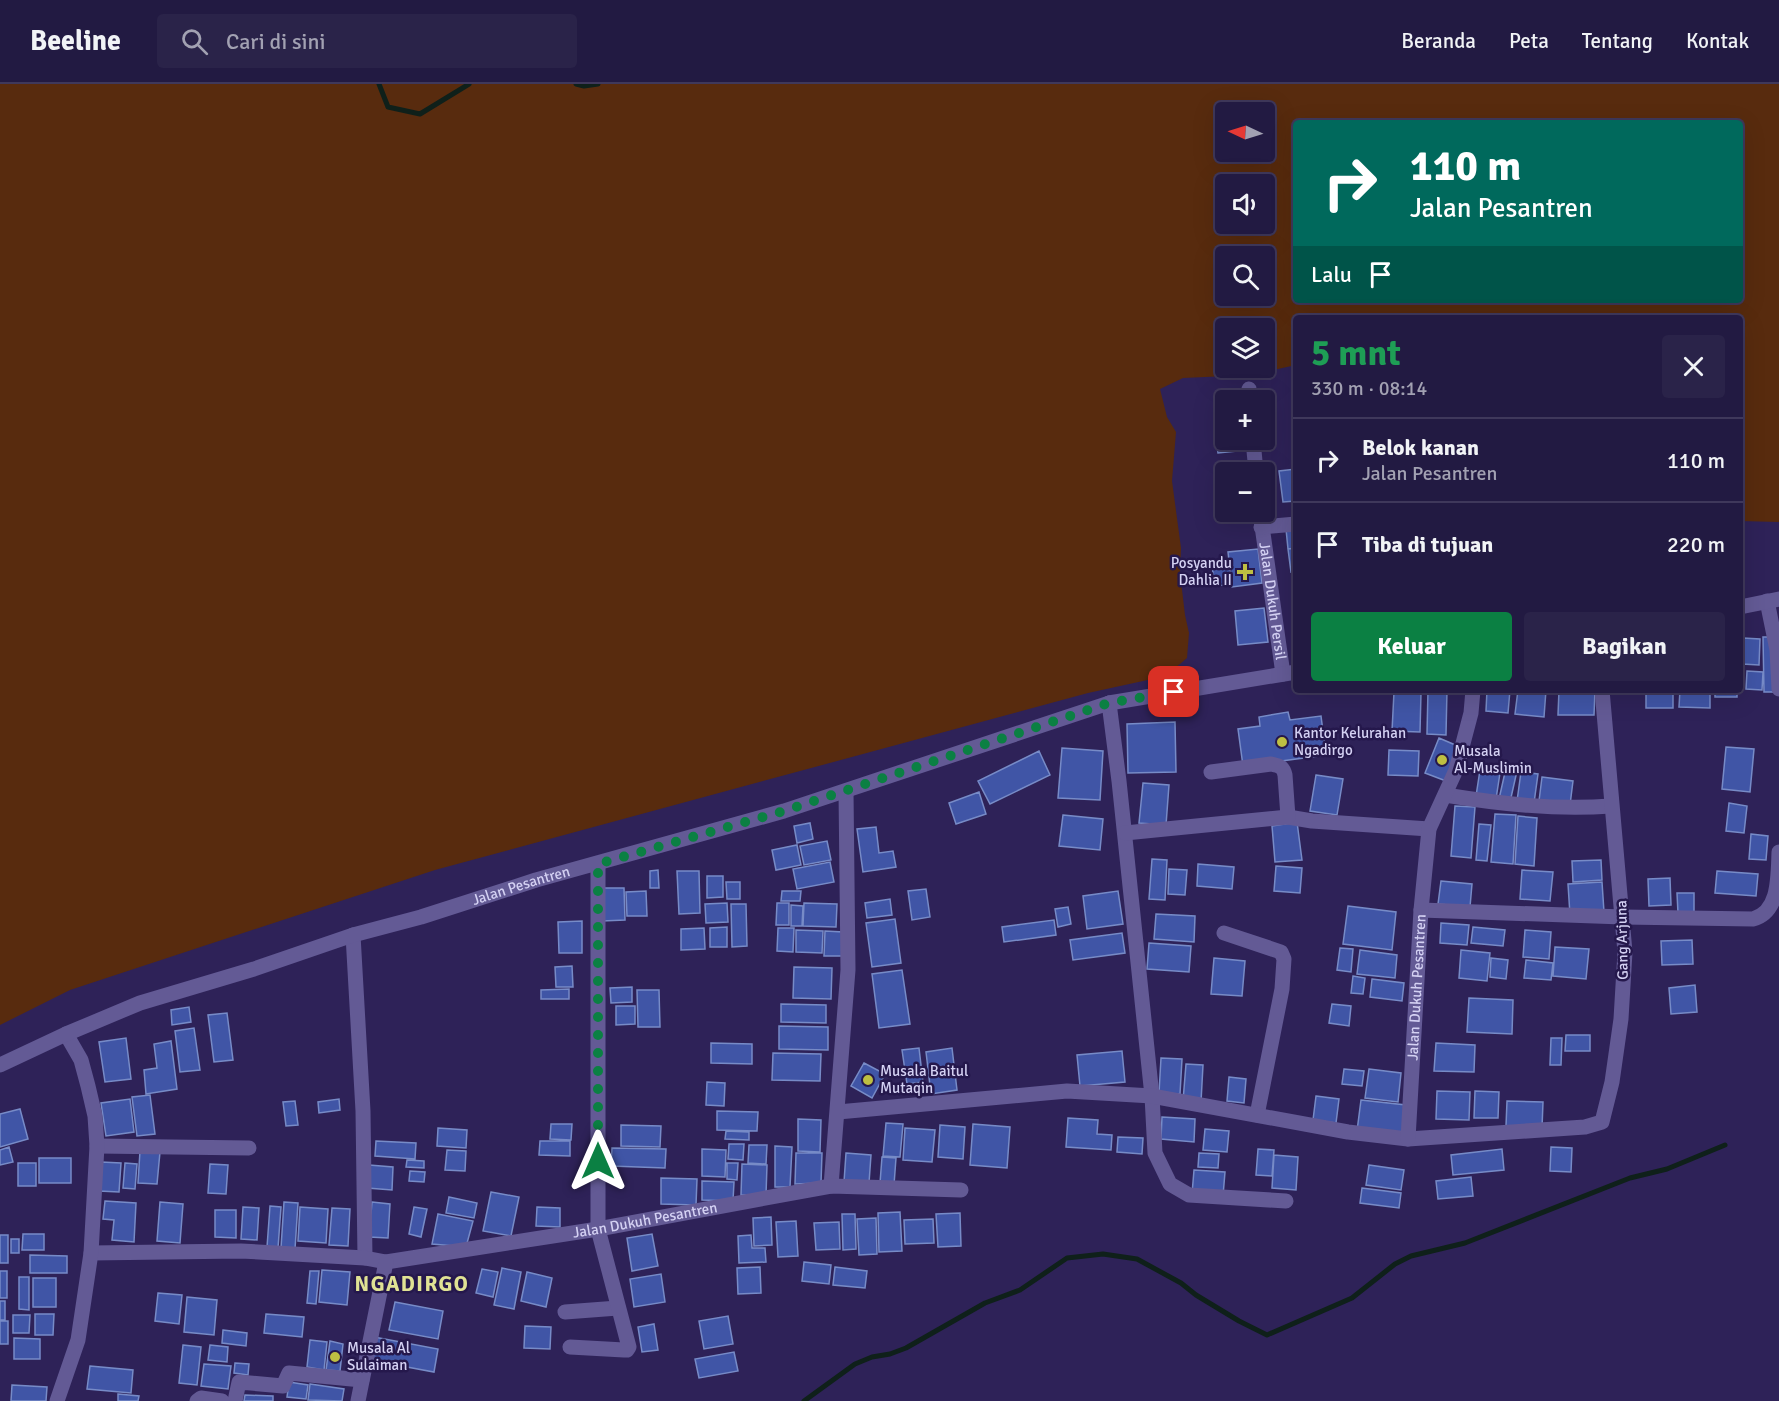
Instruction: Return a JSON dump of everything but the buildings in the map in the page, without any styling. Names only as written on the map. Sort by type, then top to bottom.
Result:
[{"type":"street","name":"Jalan Dukuh Persil","points":[[1261,522],[1290,673]]},
{"type":"street","name":"Jalan Dukuh Persil","points":[[1261,527],[1293,524]]},
{"type":"street","points":[[1743,606],[1773,600],[1779,689]]},
{"type":"street","name":"Jalan Pesantren","points":[[0,1065],[140,1003],[536,880],[784,811],[1109,703],[1290,673]]},
{"type":"street","name":"Jalan Dukuh Pesantren","points":[[1408,1139],[1421,910],[1429,829],[1456,770],[1471,712],[1473,693]]},
{"type":"street","name":"Gang Arjuna","points":[[1408,1139],[1585,1127],[1602,1122],[1612,1082],[1621,1019],[1625,952],[1602,693]]},
{"type":"street","points":[[1109,703],[1152,1096],[1155,1153],[1170,1184],[1189,1195],[1286,1201]]},
{"type":"street","points":[[1211,772],[1271,764],[1280,766],[1285,775],[1288,817]]},
{"type":"street","points":[[831,1186],[848,970],[846,791]]},
{"type":"street","points":[[1445,795],[1500,804],[1563,808],[1611,806]]},
{"type":"street","points":[[1125,833],[1288,817],[1312,821],[1429,829]]},
{"type":"street","points":[[1421,910],[1754,919],[1764,917],[1773,910],[1777,902],[1779,852]]},
{"type":"street","points":[[570,1347],[627,1350],[629,1347],[598,1229],[598,864]]},
{"type":"street","points":[[1224,933],[1274,948],[1281,952],[1284,959],[1282,989],[1257,1115]]},
{"type":"street","points":[[353,935],[363,1111],[366,1258]]},
{"type":"street","points":[[57,1401],[78,1340],[91,1253],[97,1146],[95,1116],[81,1060],[66,1034]]},
{"type":"street","points":[[838,1112],[1067,1091],[1152,1096],[1381,1137],[1408,1139]]},
{"type":"street","points":[[97,1146],[249,1148]]},
{"type":"street","name":"Jalan Dukuh Pesantren","points":[[91,1253],[241,1251],[366,1258],[386,1262],[598,1229],[831,1186],[961,1190]]},
{"type":"street","points":[[358,1401],[386,1262]]},
{"type":"street","points":[[565,1312],[618,1308]]},
{"type":"street","points":[[235,1401],[239,1382],[283,1386],[288,1373],[362,1380]]},
{"type":"street","points":[[197,1401],[201,1398],[222,1401]]},
{"type":"shaded area","points":[[0,84],[1779,84],[1779,522],[1743,521],[1743,315],[1293,315],[1293,366],[1275,370],[1275,318],[1215,318],[1215,377],[1183,378],[1160,389],[1167,417],[1176,432],[1172,481],[1181,548],[1180,573],[1189,633],[1187,658],[1166,676],[1088,693],[435,870],[70,990],[0,1025]]},
{"type":"waterway","points":[[379,84],[388,107],[420,114],[469,84]]},
{"type":"waterway","points":[[576,84],[584,86],[598,84]]},
{"type":"waterway","points":[[804,1401],[855,1364],[906,1348],[985,1303],[1020,1290],[1067,1258],[1103,1254],[1137,1259],[1181,1283],[1196,1295],[1239,1321],[1267,1335],[1352,1298],[1395,1264],[1411,1256],[1465,1243],[1630,1178],[1667,1169],[1725,1145]]},
{"type":"place","name":"Posyandu Dahlia II","points":[[1245,572]]},
{"type":"place","name":"Kantor Kelurahan Ngadirgo","points":[[1282,742]]},
{"type":"place","name":"Musala Al-Muslimin","points":[[1442,760]]},
{"type":"place","name":"Musala Baitul Mutaqin","points":[[868,1080]]},
{"type":"place","name":"Musala Al Sulaiman","points":[[335,1357]]},
{"type":"district","name":"NGADIRGO","points":[[412,1284]]},
{"type":"route","points":[[598,1161],[598,864],[784,811],[1109,703],[1174,692]]}]
